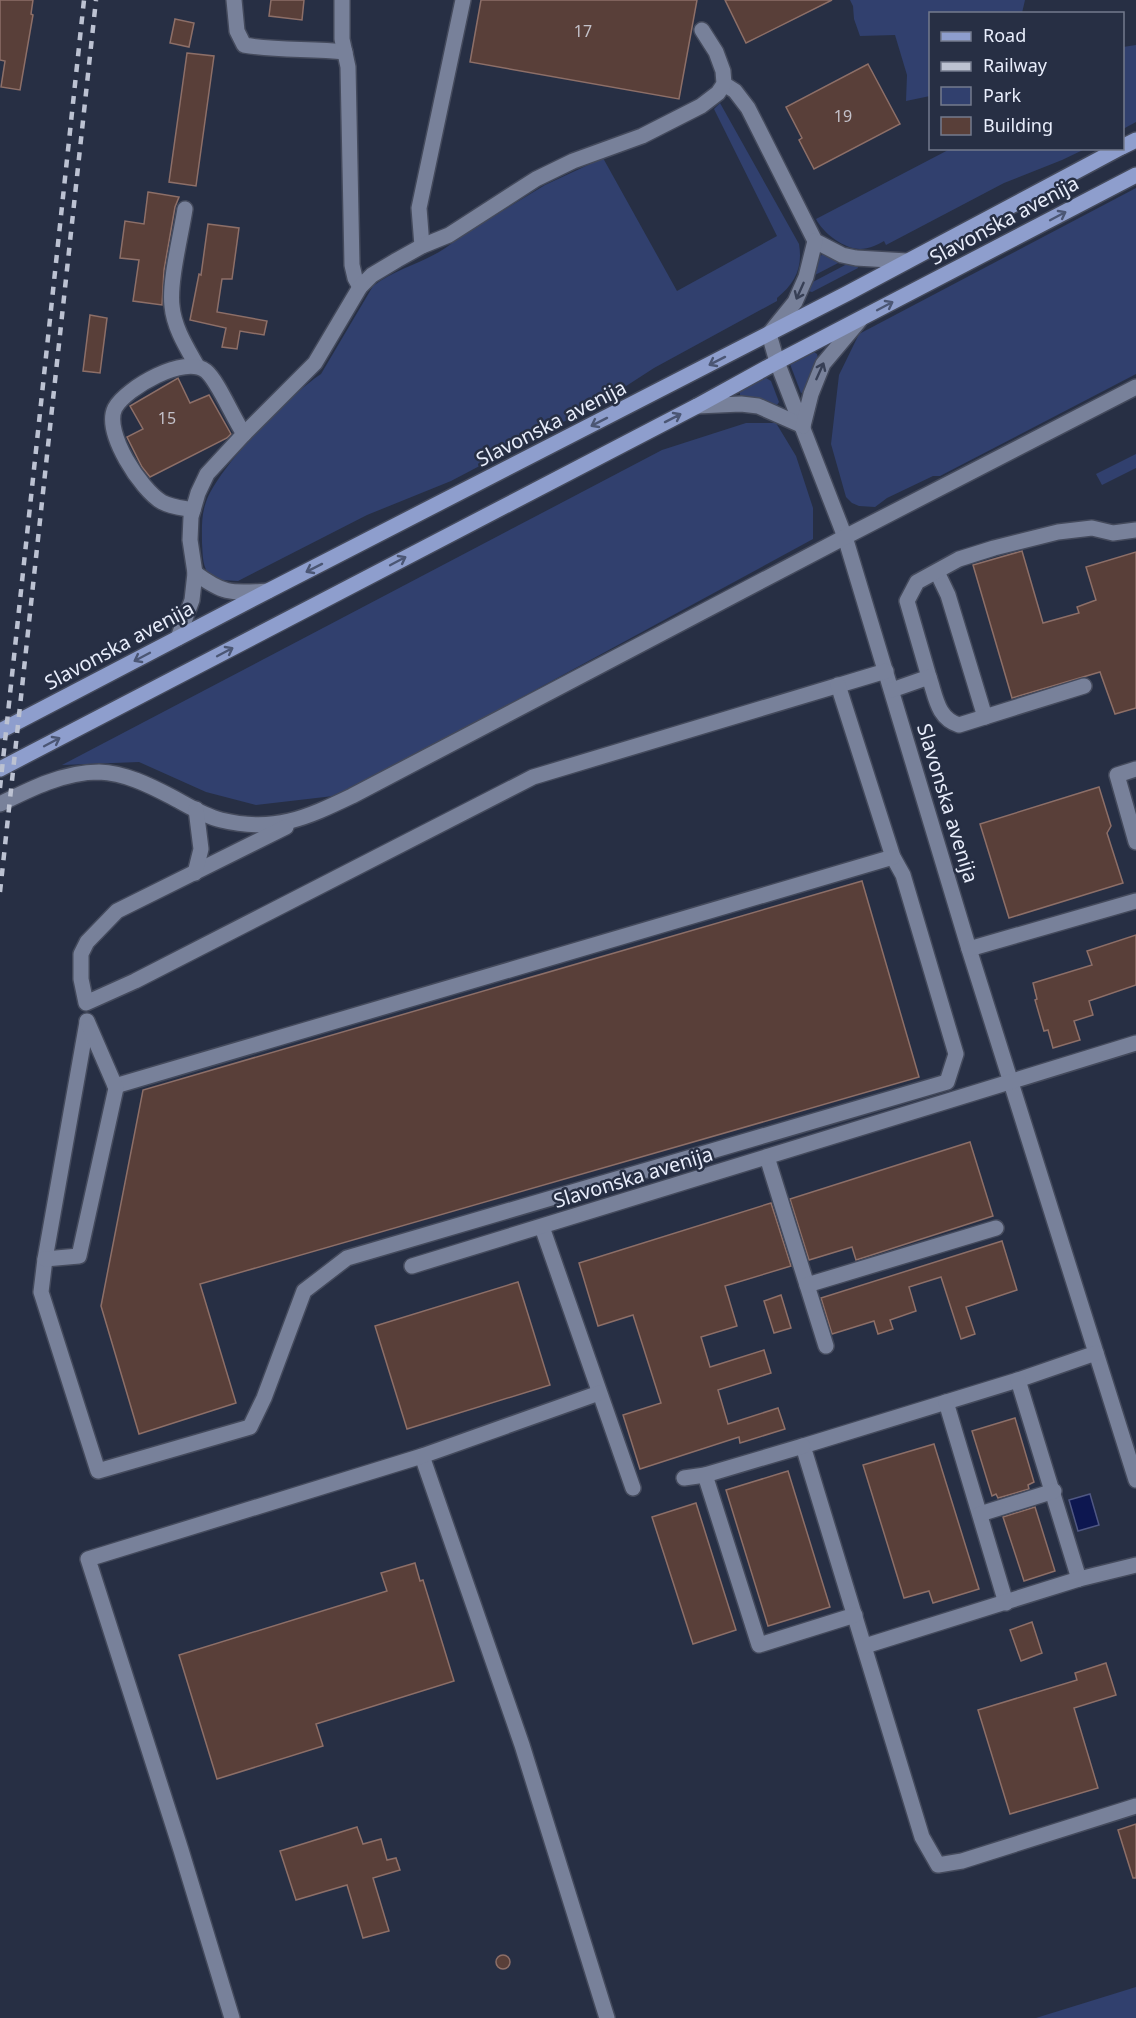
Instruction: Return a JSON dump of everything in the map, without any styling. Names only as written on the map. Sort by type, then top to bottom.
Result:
[{"type":"main road","name":"Slavonska avenija","points":[[0,732],[268,591],[769,334],[1117,150]]},
{"type":"main road","name":"Slavonska avenija","points":[[0,769],[1136,175]]},
{"type":"street","points":[[234,0],[237,31],[244,45],[258,48],[316,48],[345,52]]},
{"type":"street","points":[[342,0],[342,39],[348,67],[352,265],[355,278],[360,286]]},
{"type":"street","points":[[422,246],[419,208],[463,0]]},
{"type":"street","points":[[178,638],[192,600],[195,573],[190,540],[193,510],[207,474],[315,363],[360,286],[372,275],[422,246],[448,235],[536,178],[573,161],[642,136],[701,106],[718,93],[724,84],[723,71],[716,52],[702,30]]},
{"type":"street","points":[[724,84],[735,91],[748,108],[814,241],[842,255],[907,261]]},
{"type":"street","points":[[185,208],[173,284],[172,306],[180,335],[197,366],[211,378],[244,434]]},
{"type":"street","points":[[777,362],[769,334],[795,302],[806,276],[814,241]]},
{"type":"street","name":"Slavonska avenija","points":[[803,426],[811,394],[823,364],[860,320]]},
{"type":"street","name":"Slavonska avenija","points":[[777,362],[845,537],[969,949],[1136,1479]]},
{"type":"street","points":[[193,510],[163,503],[150,494],[137,478],[112,426],[114,410],[125,394],[164,372],[186,366],[197,366]]},
{"type":"street","points":[[838,685],[893,857],[903,875],[956,1054],[947,1082],[347,1258],[304,1292],[264,1398],[250,1427],[98,1471],[41,1292],[87,1022],[81,979],[81,954],[87,942],[117,911],[300,819],[352,796],[1136,387]]},
{"type":"street","name":"Slavonska avenija","points":[[697,406],[741,404],[758,406],[803,426]]},
{"type":"street","points":[[1084,686],[959,725],[950,722],[941,713],[907,601],[917,582],[959,559],[994,548],[1058,531],[1092,528],[1113,533],[1136,530]]},
{"type":"street","points":[[937,572],[948,596],[985,717]]},
{"type":"street","points":[[195,573],[214,587],[233,593],[268,591]]},
{"type":"street","points":[[86,1003],[135,981],[533,777],[886,671]]},
{"type":"street","points":[[892,690],[929,677]]},
{"type":"street","points":[[1136,769],[1117,775],[1136,842]]},
{"type":"street","points":[[0,804],[51,781],[98,772],[123,775],[220,820],[272,825],[300,819]]},
{"type":"street","points":[[195,873],[201,849],[196,809]]},
{"type":"street","points":[[115,1086],[893,857]]},
{"type":"street","points":[[969,949],[1136,901]]},
{"type":"street","points":[[45,1258],[79,1256],[115,1086],[87,1022]]},
{"type":"street","name":"Slavonska avenija","points":[[412,1266],[1136,1043]]},
{"type":"street","points":[[767,1157],[826,1346]]},
{"type":"street","points":[[542,1227],[633,1488]]},
{"type":"street","points":[[807,1285],[996,1228]]},
{"type":"street","points":[[684,1478],[705,1475],[803,1446],[1018,1380],[1096,1353]]},
{"type":"street","points":[[1018,1380],[1079,1579]]},
{"type":"street","points":[[232,2018],[88,1559],[422,1456],[599,1393]]},
{"type":"street","points":[[946,1402],[1006,1603]]},
{"type":"street","points":[[803,1446],[866,1646],[922,1837],[938,1865],[962,1861],[1136,1806]]},
{"type":"street","points":[[422,1456],[522,1745],[607,2018]]},
{"type":"street","points":[[705,1475],[759,1645],[855,1615]]},
{"type":"street","points":[[981,1514],[1053,1491]]},
{"type":"street","points":[[866,1646],[1079,1579],[1136,1565]]},
{"type":"green space","points":[[850,0],[1025,0],[1022,12],[929,12],[929,96],[906,101],[907,75],[895,35],[860,36],[854,19]]},
{"type":"green space","points":[[1136,45],[1136,122],[1124,128],[1124,47]]},
{"type":"green space","points":[[720,103],[799,244],[799,268],[789,287],[777,298],[777,301],[654,368],[603,401],[451,481],[367,515],[238,581],[211,577],[204,562],[202,528],[204,507],[213,487],[239,451],[256,433],[291,398],[321,374],[373,286],[383,279],[449,246],[458,238],[545,185],[603,158],[677,291],[777,236],[714,109]]},
{"type":"green space","points":[[948,150],[1083,150],[1004,183],[886,245],[884,241],[863,249],[847,246],[829,235],[816,219]]},
{"type":"green space","points":[[1136,188],[1136,374],[940,476],[933,476],[887,498],[875,507],[852,503],[846,497],[831,444],[839,375],[859,334]]},
{"type":"green space","points":[[828,253],[842,261],[813,276],[819,256]]},
{"type":"green space","points":[[849,263],[857,265],[858,268],[812,292],[808,291],[809,284]]},
{"type":"green space","points":[[814,352],[818,358],[806,389],[801,393],[790,364]]},
{"type":"green space","points":[[766,378],[771,381],[779,402],[777,405],[740,397],[740,391]]},
{"type":"green space","points":[[746,423],[776,423],[796,456],[813,508],[813,539],[342,795],[256,805],[206,792],[139,762],[62,765],[662,450]]},
{"type":"green space","points":[[1136,454],[1136,468],[1102,485],[1096,474]]},
{"type":"green space","points":[[1136,1987],[1136,2018],[1036,2018]]},
{"type":"shaded area","points":[[1090,1494],[1099,1525],[1078,1531],[1069,1500]]},
{"type":"building","points":[[0,0],[33,0],[31,14],[33,15],[20,90],[1,87],[5,61],[0,60]]},
{"type":"building","points":[[271,0],[304,0],[302,20],[269,16]]},
{"type":"building","points":[[481,0],[697,0],[679,99],[470,62]]},
{"type":"building","points":[[725,0],[832,0],[746,43]]},
{"type":"building","points":[[175,19],[194,23],[189,47],[170,43]]},
{"type":"building","points":[[187,53],[214,56],[196,186],[169,182]]},
{"type":"building","points":[[868,64],[900,124],[814,169],[799,140],[802,138],[786,107]]},
{"type":"building","points":[[148,192],[179,197],[175,207],[164,270],[162,305],[133,301],[139,260],[120,258],[125,221],[144,224]]},
{"type":"building","points":[[208,224],[239,228],[232,279],[222,279],[217,312],[267,321],[264,335],[240,331],[237,349],[222,347],[226,328],[190,320],[199,274],[201,275]]},
{"type":"building","points":[[90,315],[107,318],[100,373],[83,371]]},
{"type":"building","points":[[178,378],[190,403],[209,395],[231,434],[150,477],[142,467],[127,437],[143,429],[130,406]]},
{"type":"building","points":[[1022,551],[1043,623],[1079,613],[1077,607],[1096,600],[1086,567],[1136,552],[1136,708],[1115,714],[1100,672],[1012,698],[973,565]]},
{"type":"building","points":[[1099,787],[1111,826],[1107,833],[1123,883],[1009,918],[980,824]]},
{"type":"building","points":[[862,881],[919,1077],[200,1284],[236,1403],[139,1434],[101,1306],[143,1090]]},
{"type":"building","points":[[1136,935],[1136,985],[1089,1001],[1093,1015],[1074,1021],[1080,1040],[1053,1048],[1048,1030],[1044,1031],[1035,1000],[1037,999],[1033,983],[1092,965],[1087,951]]},
{"type":"building","points":[[970,1142],[993,1216],[856,1260],[852,1247],[809,1260],[790,1199]]},
{"type":"building","points":[[771,1203],[791,1266],[725,1286],[737,1326],[701,1337],[710,1367],[764,1350],[771,1373],[718,1390],[728,1424],[778,1408],[785,1429],[740,1443],[739,1437],[640,1469],[623,1415],[661,1403],[633,1315],[598,1326],[579,1263]]},
{"type":"building","points":[[1002,1241],[1017,1290],[966,1307],[975,1334],[961,1339],[941,1277],[909,1287],[916,1311],[890,1320],[893,1329],[878,1334],[874,1321],[832,1334],[821,1298]]},
{"type":"building","points":[[518,1282],[550,1385],[407,1429],[375,1326]]},
{"type":"building","points":[[781,1295],[791,1328],[774,1333],[764,1301]]},
{"type":"building","points":[[1015,1418],[1034,1482],[1028,1485],[1029,1489],[998,1498],[996,1494],[992,1496],[972,1431]]},
{"type":"building","points":[[934,1444],[979,1589],[933,1603],[929,1591],[904,1598],[863,1465]]},
{"type":"building","points":[[788,1471],[830,1607],[768,1626],[726,1490]]},
{"type":"building","points":[[696,1503],[736,1630],[693,1644],[652,1517]]},
{"type":"building","points":[[1035,1507],[1055,1571],[1024,1581],[1003,1517]]},
{"type":"building","points":[[415,1563],[420,1581],[423,1580],[454,1681],[316,1724],[323,1746],[217,1779],[179,1655],[387,1591],[381,1573]]},
{"type":"building","points":[[1032,1622],[1042,1653],[1021,1661],[1010,1630]]},
{"type":"building","points":[[1106,1663],[1116,1695],[1074,1708],[1098,1788],[1010,1814],[978,1710],[1077,1680],[1075,1673]]},
{"type":"building","points":[[1136,1824],[1136,1878],[1133,1878],[1118,1830]]},
{"type":"building","points":[[357,1827],[363,1844],[381,1839],[387,1860],[396,1858],[400,1870],[373,1878],[389,1931],[363,1938],[347,1885],[296,1900],[280,1851]]},
{"type":"building","points":[[503,1955],[508,1957],[510,1962],[508,1967],[503,1969],[498,1967],[496,1962],[498,1957]]},
{"type":"railway","points":[[0,788],[84,0]]},
{"type":"railway","points":[[0,892],[96,0]]}]
